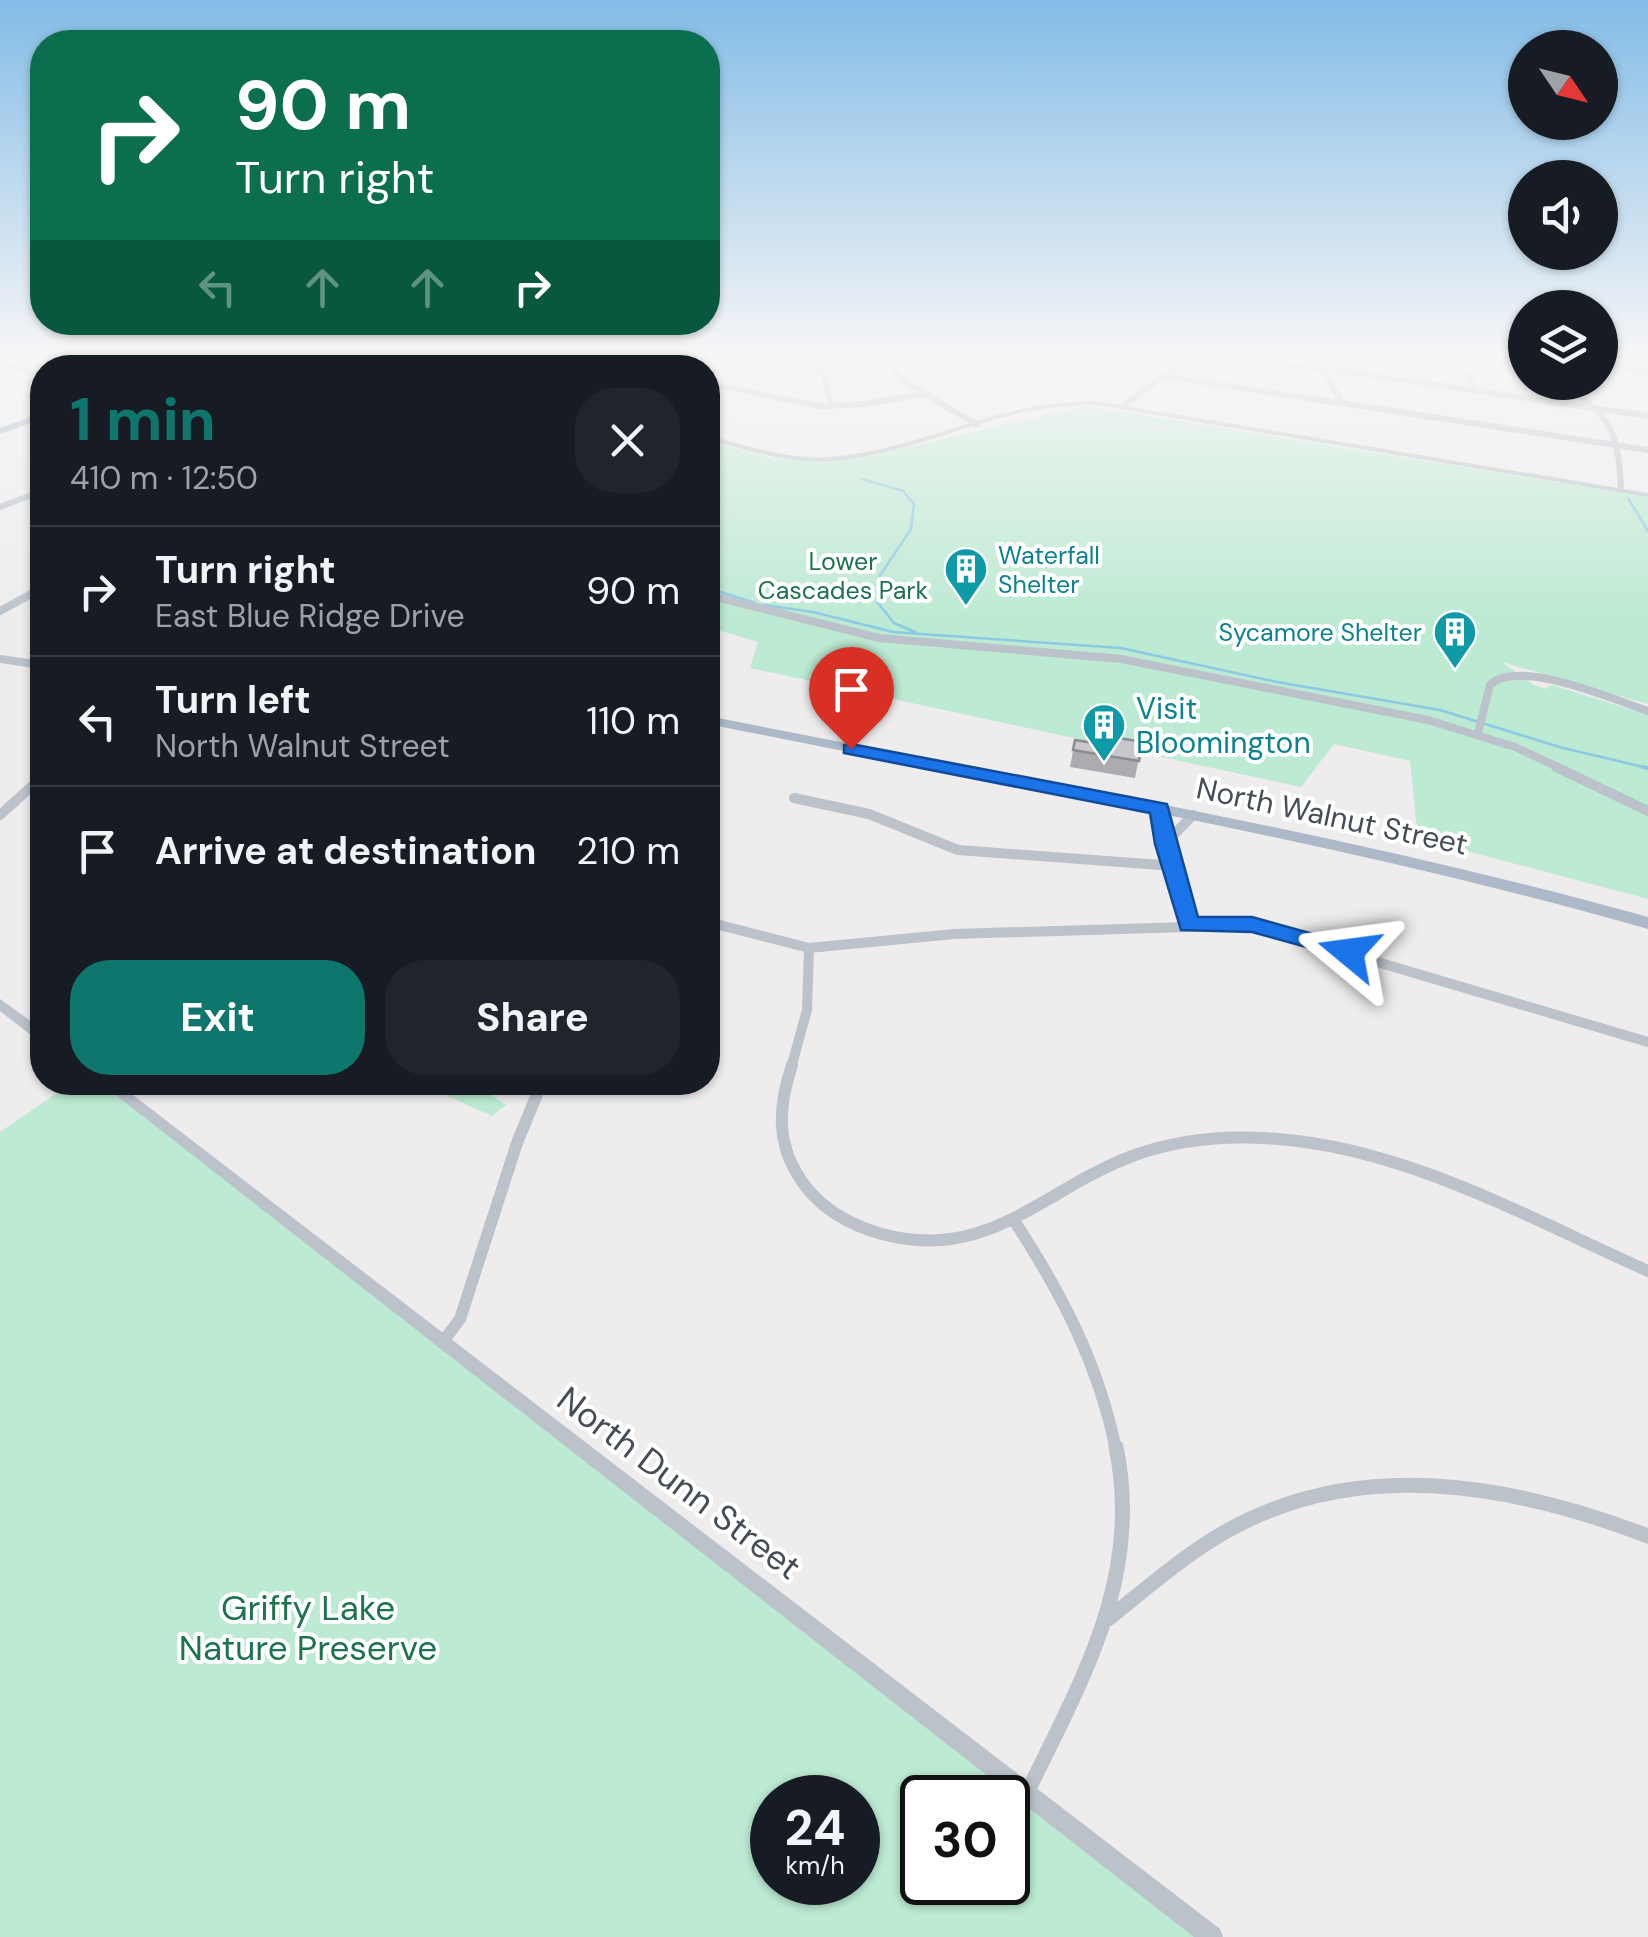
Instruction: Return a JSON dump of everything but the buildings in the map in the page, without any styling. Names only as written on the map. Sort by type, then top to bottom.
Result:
[{"type":"main road","name":"North Walnut Street","points":[[720,722],[1450,868],[1648,923]]},
{"type":"street","points":[[732,443],[778,456],[829,459],[907,443]]},
{"type":"street","points":[[1340,443],[1648,495]]},
{"type":"street","points":[[1602,443],[1648,450]]},
{"type":"street","points":[[1619,446],[1621,490]]},
{"type":"street","points":[[0,508],[30,496]]},
{"type":"street","points":[[0,611],[30,595]]},
{"type":"street","points":[[720,598],[878,638],[1137,662],[1373,708],[1480,724],[1648,812]]},
{"type":"street","points":[[0,659],[30,663]]},
{"type":"street","points":[[1480,724],[1496,677],[1514,674],[1648,711]]},
{"type":"street","points":[[1,812],[30,787]]},
{"type":"street","points":[[794,798],[869,814],[958,850],[1174,866]]},
{"type":"street","points":[[1160,809],[1165,844],[1189,925]]},
{"type":"street","points":[[1165,844],[1193,814]]},
{"type":"street","points":[[720,925],[809,948],[954,934],[1263,926],[1648,1042]]},
{"type":"street","points":[[809,948],[807,1013],[784,1091],[780,1126],[793,1166],[812,1194],[857,1226],[920,1242],[961,1242],[1014,1222],[1097,1173],[1147,1151],[1225,1138],[1284,1139],[1414,1171],[1648,1271]]},
{"type":"street","points":[[0,1004],[30,1027]]},
{"type":"street","name":"North Dunn Street","points":[[123,1095],[1007,1775]]},
{"type":"street","points":[[442,1343],[460,1320],[516,1143],[536,1095]]},
{"type":"street","points":[[1014,1222],[1076,1322],[1117,1436],[1120,1518],[1118,1564],[1107,1620],[1030,1787]]},
{"type":"street","points":[[1107,1620],[1205,1544],[1241,1523],[1340,1490],[1402,1484],[1473,1486],[1542,1498],[1648,1536]]},
{"type":"street","name":"North Dunn Street","points":[[1030,1793],[1212,1937]]},
{"type":"green space","name":"Lower Cascades Park","points":[[924,443],[1316,443],[1648,497],[1648,704],[1502,662],[1545,689],[1552,685],[1648,715],[1648,899],[1418,838],[1410,761],[1334,744],[1301,787],[750,668],[758,642],[720,631],[720,444],[771,458],[830,461]]},
{"type":"green space","name":"Griffy Lake Nature Preserve","points":[[54,1095],[122,1095],[1002,1775],[900,1775],[900,1905],[1030,1905],[1030,1796],[1212,1937],[0,1937],[0,1132]]},
{"type":"green space","points":[[446,1095],[492,1095],[506,1105],[492,1116]]},
{"type":"waterway","points":[[862,479],[903,491],[914,504],[911,529],[879,577],[878,603],[894,623],[917,633]]},
{"type":"waterway","points":[[1628,498],[1648,531]]},
{"type":"waterway","points":[[720,592],[755,603]]},
{"type":"waterway","points":[[764,605],[813,612],[893,632],[1121,648],[1277,682],[1440,710],[1563,748],[1648,768],[1643,767]]},
{"type":"place","name":"Waterfall Shelter","points":[[966,607]]},
{"type":"place","name":"Sycamore Shelter","points":[[1455,670]]},
{"type":"place","name":"Visit Bloomington","points":[[1104,763]]},
{"type":"route","points":[[851,749],[1160,809],[1165,844],[1189,925],[1252,925],[1349,952]]}]
